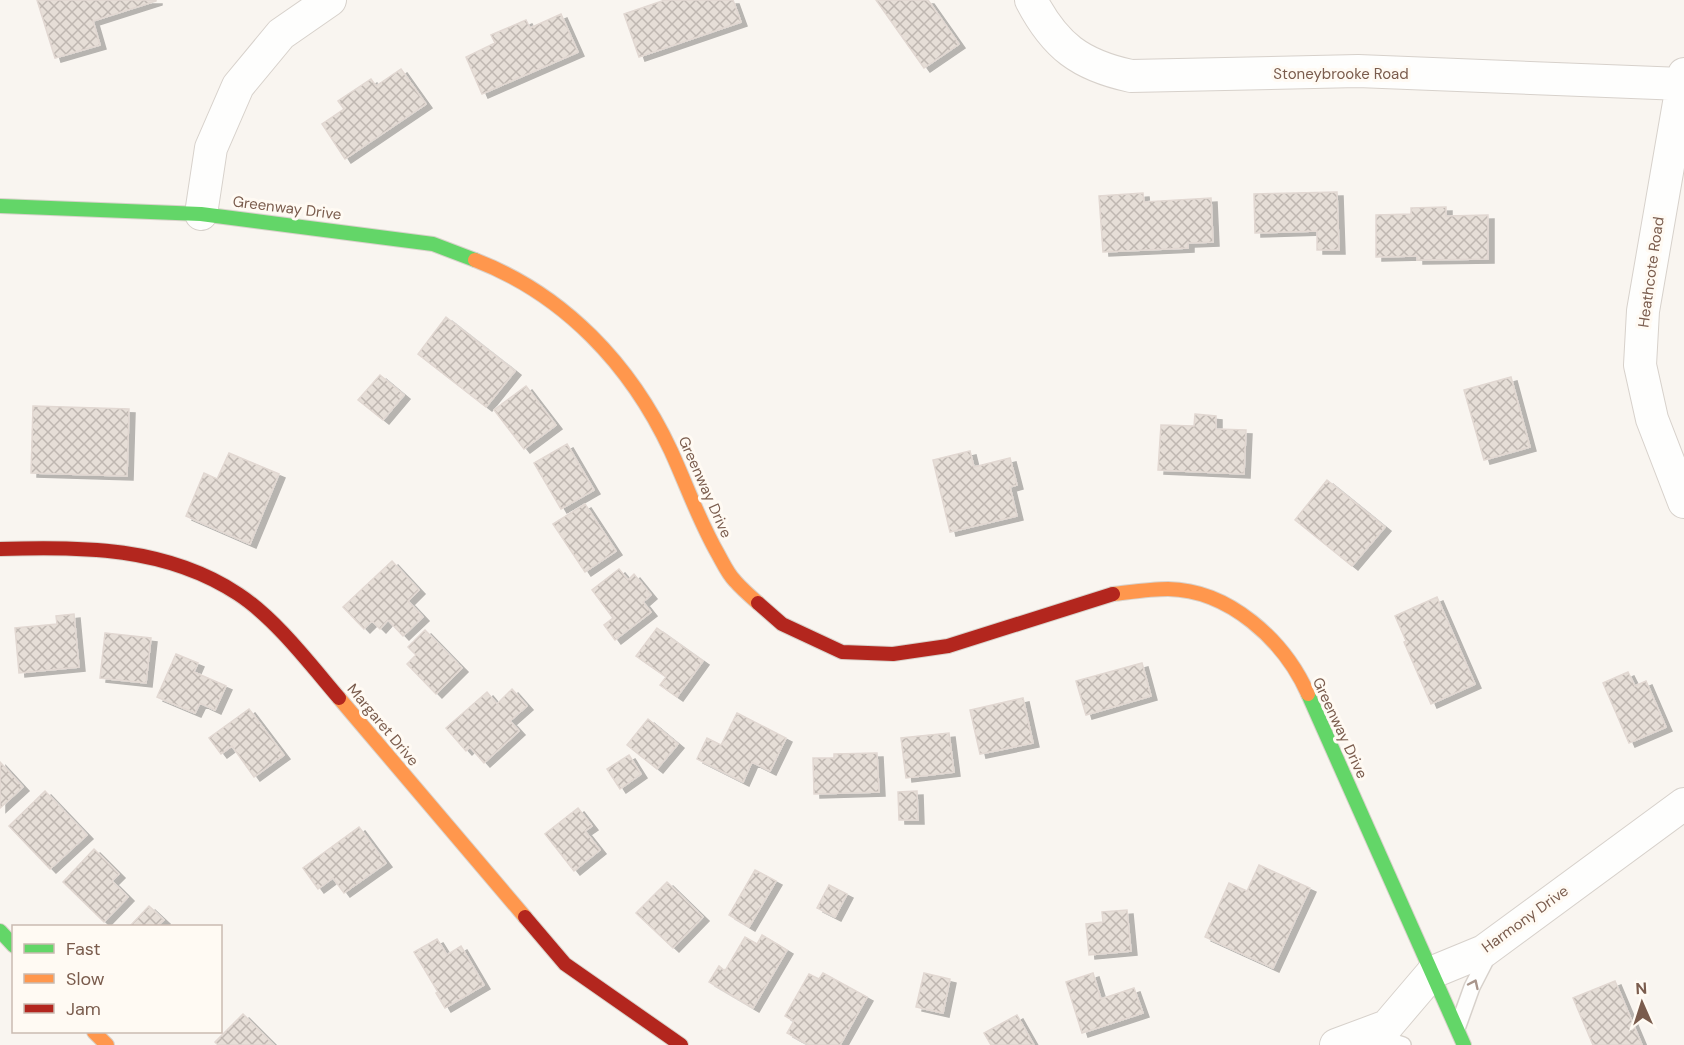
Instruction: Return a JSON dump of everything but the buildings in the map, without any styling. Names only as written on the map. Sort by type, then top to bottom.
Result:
[{"type":"street","points":[[201,214],[211,148],[238,86],[281,34],[330,0]]},
{"type":"street","name":"Stoneybrooke Road","points":[[1031,0],[1056,40],[1079,58],[1103,70],[1131,76],[1358,71],[1683,79]]},
{"type":"street","name":"Heathcote Road","points":[[1683,79],[1643,311],[1641,365],[1652,419],[1684,502]]},
{"type":"street","name":"Greenway Drive","points":[[0,206],[201,214],[433,244],[504,271],[568,313],[622,367],[650,408],[672,453],[700,523],[733,580],[782,624],[842,652],[893,654],[948,646],[1113,594],[1168,590],[1197,593],[1228,604],[1273,641],[1305,688],[1464,1045]]},
{"type":"street","name":"Margaret Drive","points":[[0,549],[53,547],[105,549],[175,563],[238,594],[290,641],[565,964],[681,1045]]},
{"type":"street","name":"Harmony Drive","points":[[1336,1045],[1387,1026],[1433,972],[1484,951],[1684,804]]},
{"type":"street","points":[[0,932],[12,944]]},
{"type":"street","points":[[95,1033],[107,1045]]},
{"type":"lane","points":[[1457,1029],[1472,987],[1496,942]]},
{"type":"lane","points":[[1367,1034],[1403,1045]]},
{"type":"traffic: fast","points":[[0,206],[201,214],[433,244],[475,260]]},
{"type":"traffic: fast","points":[[1308,694],[1464,1045]]},
{"type":"traffic: fast","points":[[0,931],[12,944]]},
{"type":"traffic: slow","points":[[475,260],[507,274],[538,292],[566,313],[615,362],[655,419],[705,529],[730,575],[758,603]]},
{"type":"traffic: slow","points":[[1113,594],[1168,589],[1212,598],[1233,608],[1269,637],[1285,655],[1308,694]]},
{"type":"traffic: slow","points":[[339,698],[525,917]]},
{"type":"traffic: slow","points":[[95,1033],[107,1045]]},
{"type":"traffic: jam","points":[[0,549],[62,548],[123,553],[153,558],[211,578],[238,594],[265,616],[292,642],[339,698]]},
{"type":"traffic: jam","points":[[758,603],[782,624],[842,652],[893,654],[948,646],[1113,594]]},
{"type":"traffic: jam","points":[[525,917],[565,964],[681,1045]]}]
